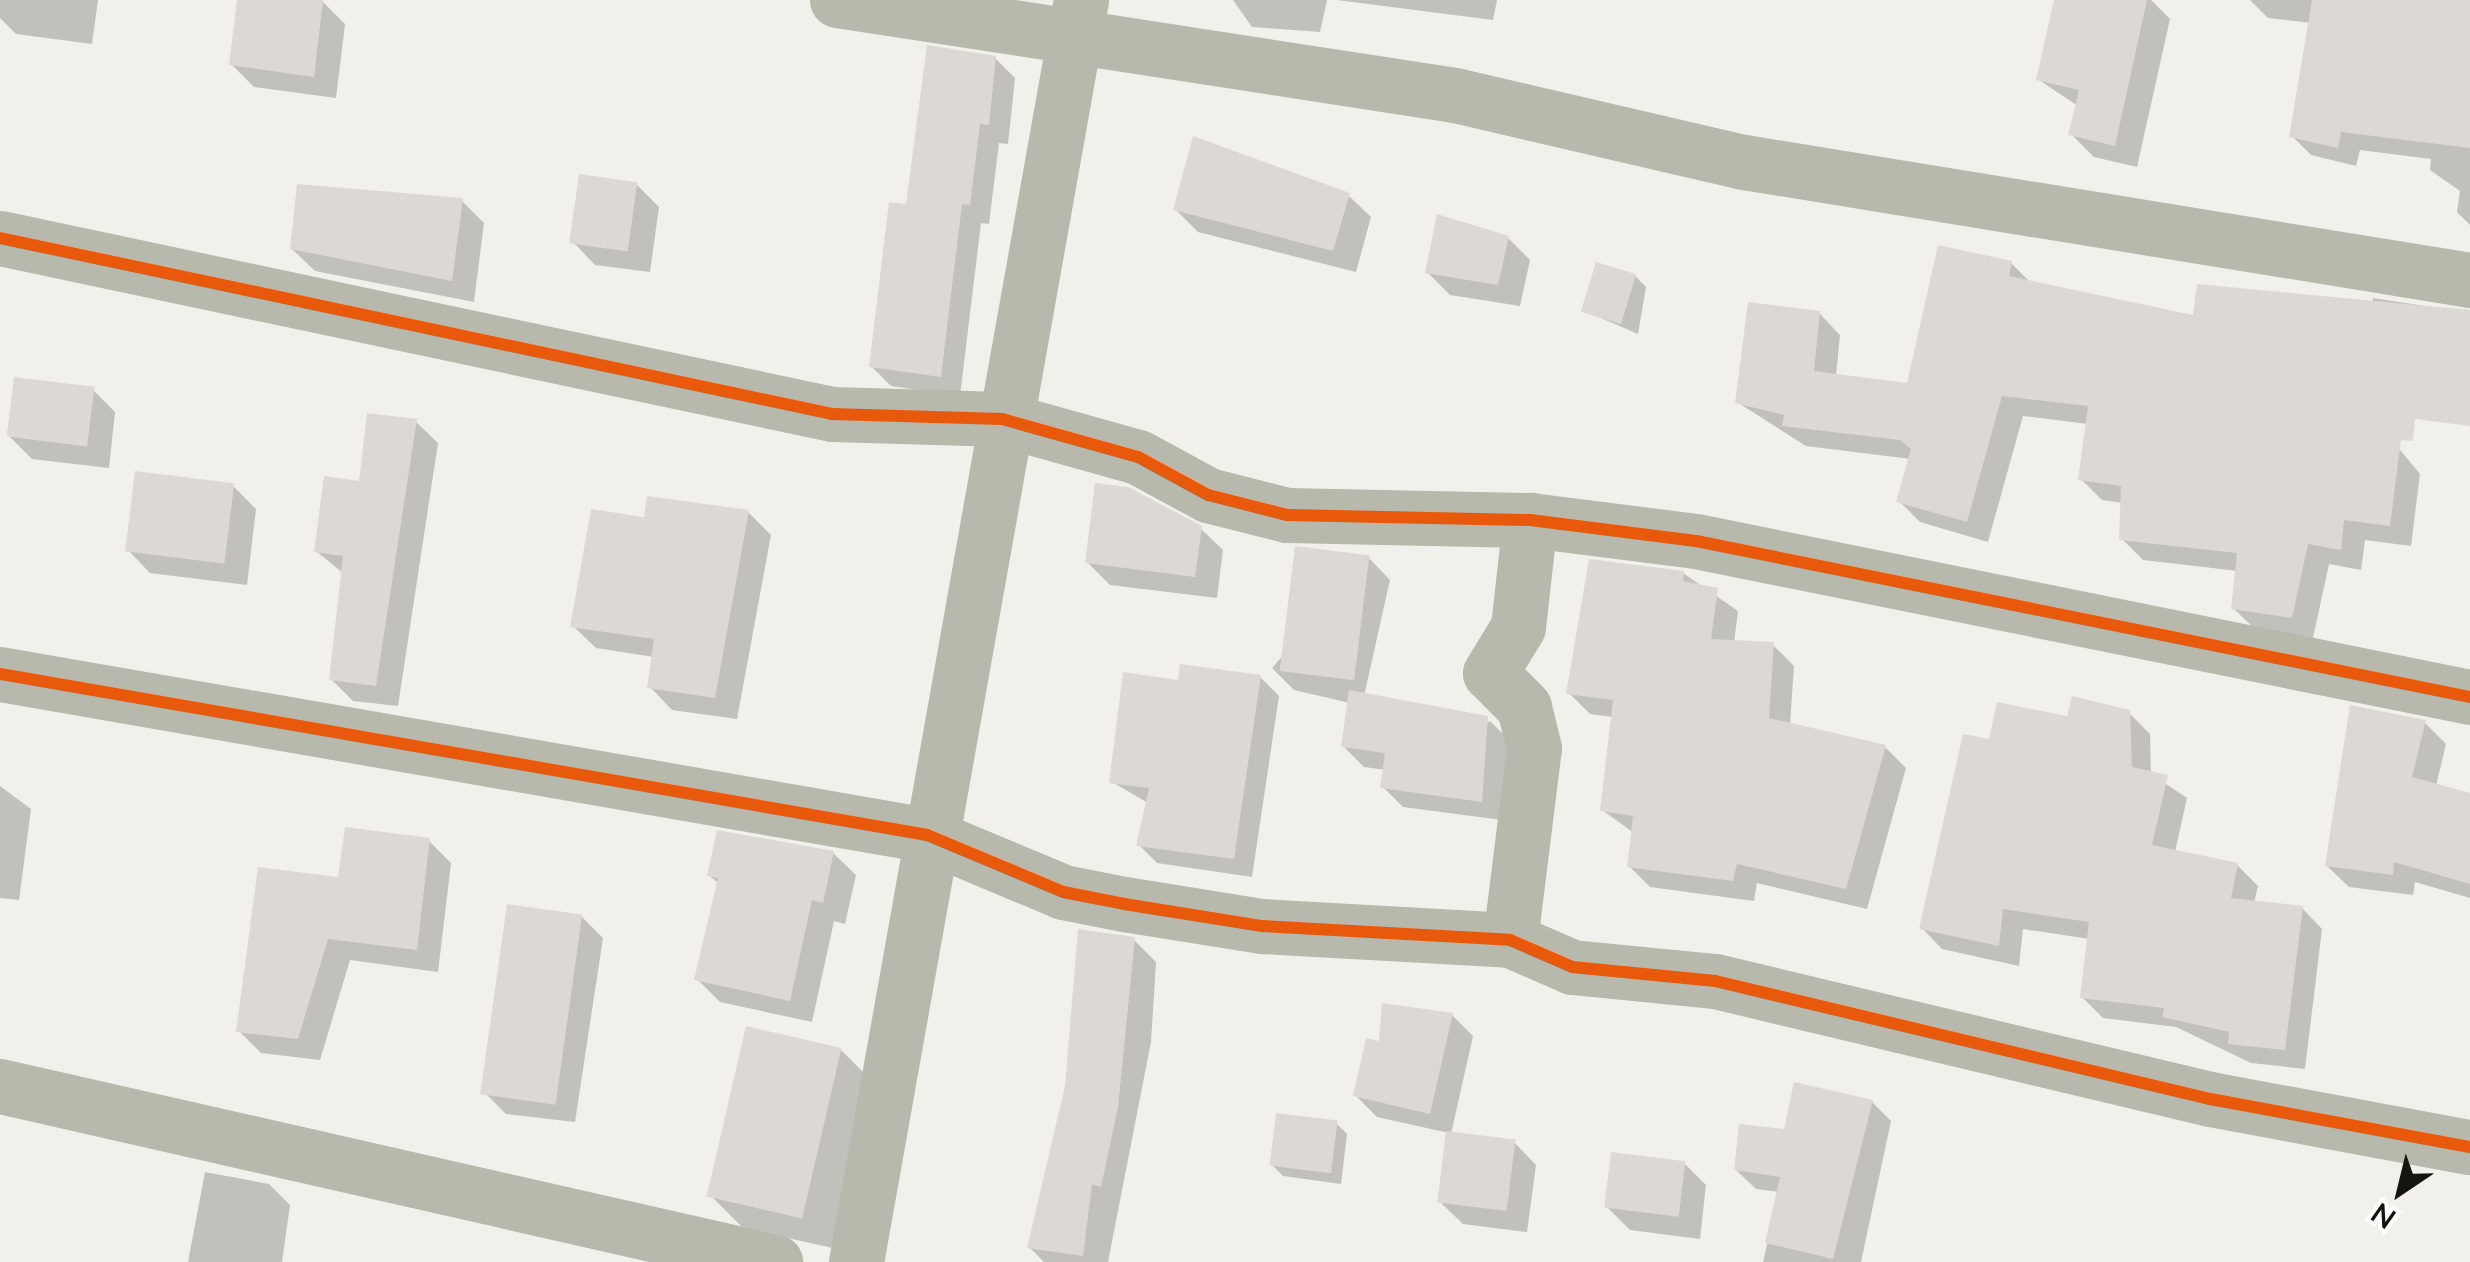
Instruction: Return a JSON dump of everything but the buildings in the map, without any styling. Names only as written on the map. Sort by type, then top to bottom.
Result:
[{"type":"street","points":[[838,0],[1077,21],[1455,95],[1744,162],[2470,280]]},
{"type":"street","points":[[856,1262],[927,835],[1077,21]]},
{"type":"street","points":[[0,238],[832,414],[1002,419],[1138,457],[1208,494],[1286,515],[1530,520],[1696,541],[2470,697]]},
{"type":"street","points":[[1510,940],[1534,748],[1524,707],[1490,673],[1518,627],[1530,520]]},
{"type":"street","points":[[0,674],[927,835],[1063,892],[1109,901],[1262,926],[1510,940],[1572,967],[1715,981],[2210,1099],[2470,1147]]},
{"type":"street","points":[[0,1086],[775,1262]]},
{"type":"cycle path","points":[[0,238],[832,414],[1002,419],[1138,457],[1208,495],[1287,515],[1530,520],[1696,541],[2470,697]]},
{"type":"cycle path","points":[[0,674],[927,835],[1063,892],[1124,904],[1262,926],[1510,940],[1572,967],[1715,981],[2210,1099],[2470,1147]]}]
